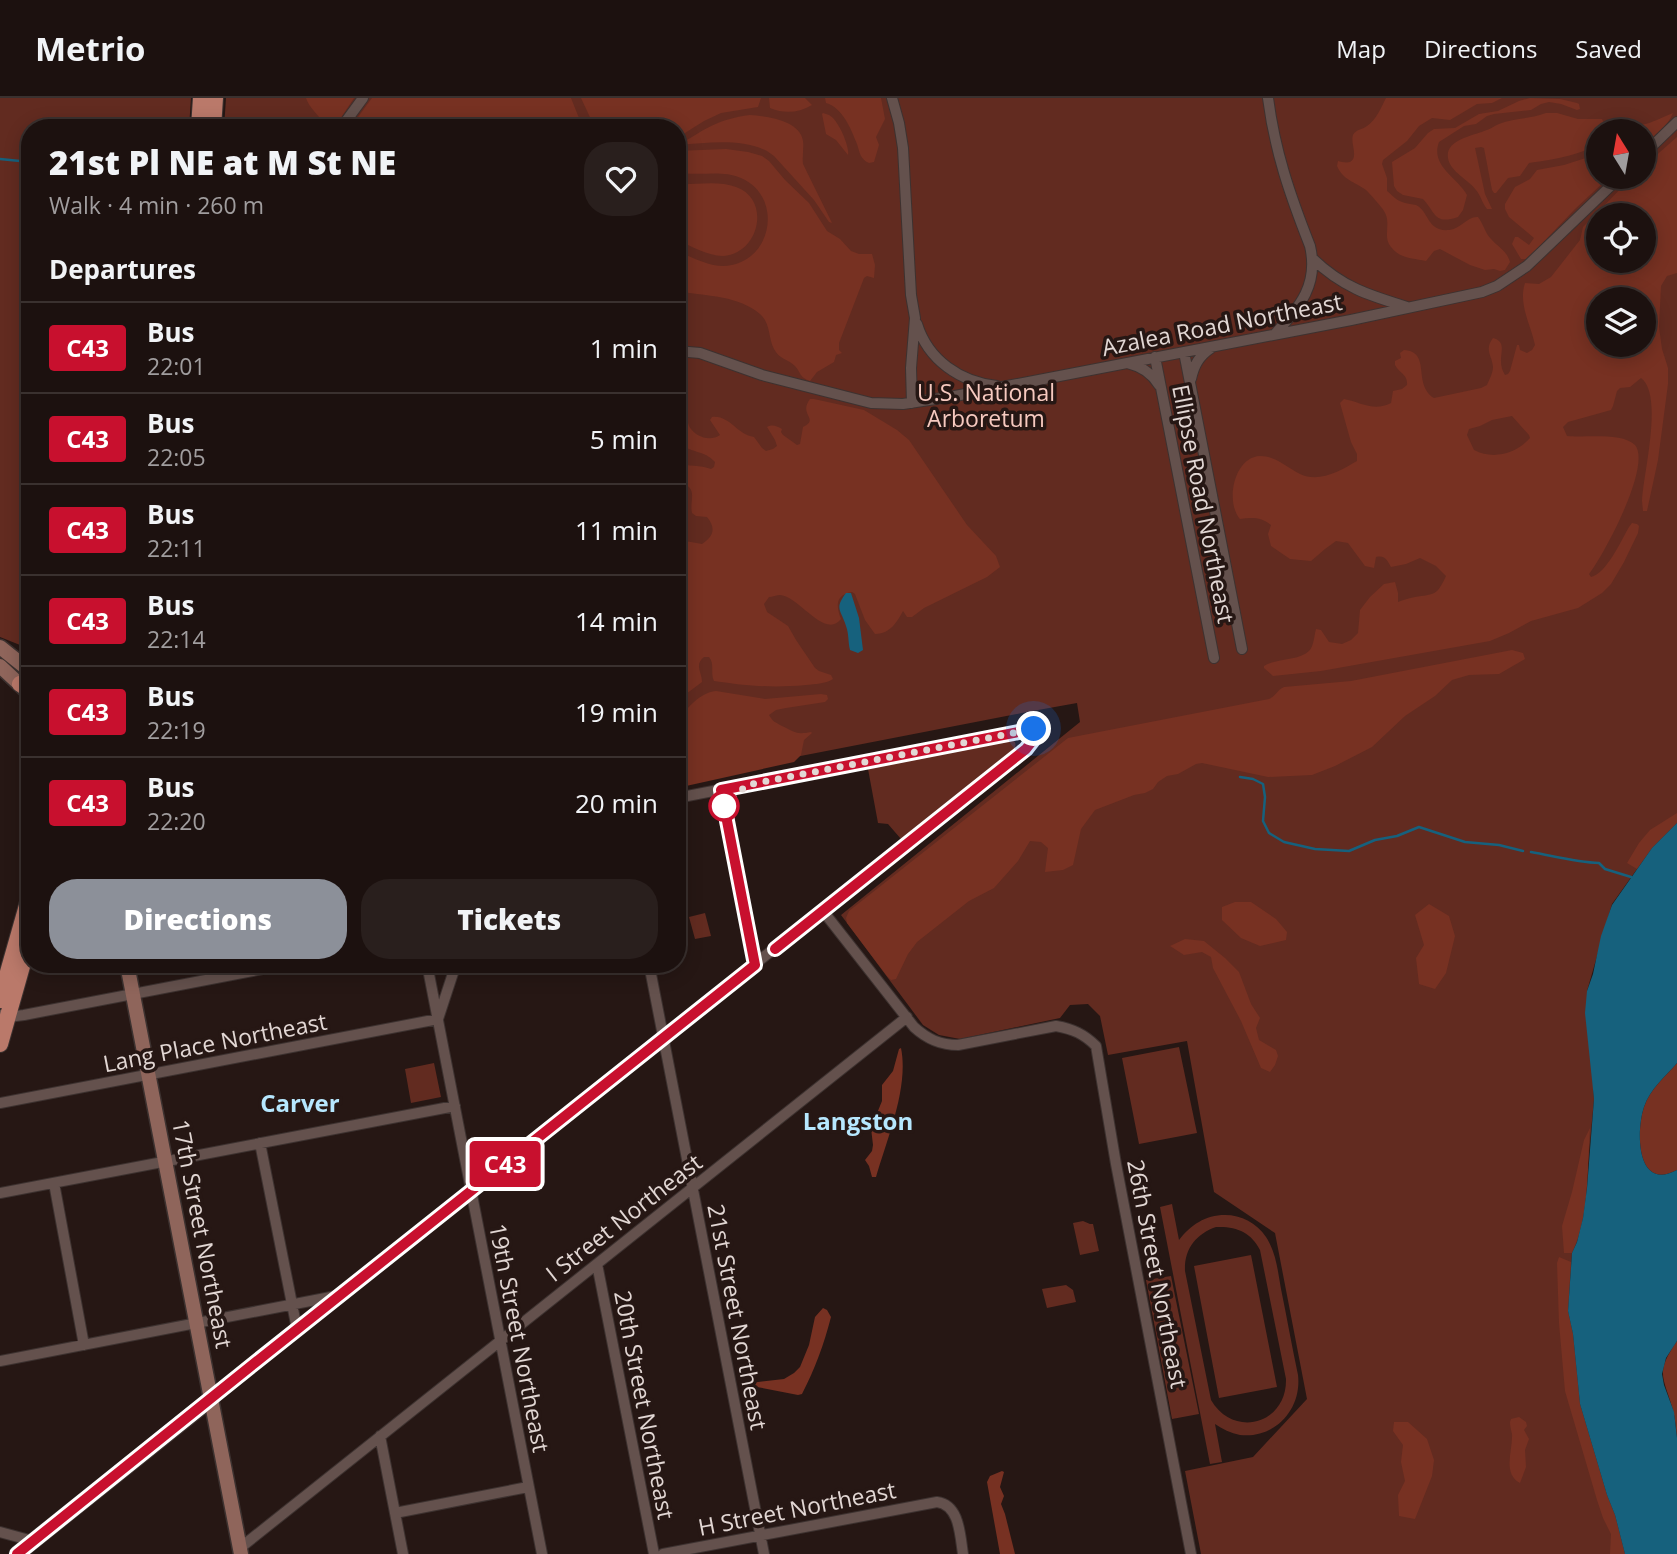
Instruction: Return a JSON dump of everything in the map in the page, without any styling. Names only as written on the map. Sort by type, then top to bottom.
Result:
[{"type":"main road","points":[[200,119],[201,98]]},
{"type":"main road","points":[[214,119],[215,98]]},
{"type":"main road","points":[[0,646],[21,654]]},
{"type":"main road","points":[[0,646],[21,675]]},
{"type":"main road","points":[[0,666],[21,679]]},
{"type":"main road","points":[[0,1000],[21,933]]},
{"type":"main road","points":[[0,1044],[11,960]]},
{"type":"main road","name":"17th Street Northeast","points":[[129,973],[240,1551]]},
{"type":"main road","points":[[17,1554],[211,1399]]},
{"type":"street","points":[[348,119],[363,98]]},
{"type":"street","points":[[892,98],[902,140],[911,295],[915,318],[911,368],[912,403]]},
{"type":"street","points":[[1268,98],[1281,167],[1312,258],[1307,293],[1275,334]]},
{"type":"street","points":[[1656,142],[1677,122]]},
{"type":"street","name":"Azalea Road Northeast","points":[[686,352],[700,353],[761,375],[862,401],[884,404],[912,403],[1409,308],[1488,290],[1522,270],[1607,189]]},
{"type":"street","points":[[1312,258],[1345,284],[1368,295],[1409,308]]},
{"type":"street","name":"Azalea Road Northeast","points":[[915,318],[919,333],[941,363],[976,382],[1004,386]]},
{"type":"street","points":[[1191,386],[1191,377],[1197,361],[1215,345]]},
{"type":"street","points":[[1184,352],[1242,649]]},
{"type":"street","name":"Ellipse Road Northeast","points":[[1155,357],[1214,658]]},
{"type":"street","points":[[1126,363],[1133,364],[1153,376],[1162,391]]},
{"type":"street","points":[[211,1399],[1026,749],[1033,740],[1034,729],[686,796]]},
{"type":"street","points":[[721,790],[755,965]]},
{"type":"street","points":[[823,911],[907,1017]]},
{"type":"street","points":[[4,1016],[24,1016],[244,973]]},
{"type":"street","name":"19th Street Northeast","points":[[429,973],[542,1554]]},
{"type":"street","points":[[438,1019],[453,973]]},
{"type":"street","name":"21st Street Northeast","points":[[651,973],[764,1554]]},
{"type":"street","name":"26th Street Northeast","points":[[907,1017],[926,1037],[949,1045],[967,1044],[1056,1026],[1082,1034],[1096,1046],[1118,1177],[1191,1554]]},
{"type":"street","name":"I Street Northeast","points":[[240,1551],[380,1436],[907,1017]]},
{"type":"street","name":"Lang Place Northeast","points":[[0,1102],[438,1019]]},
{"type":"street","points":[[0,1193],[455,1106]]},
{"type":"street","points":[[260,1143],[297,1329]]},
{"type":"street","points":[[54,1183],[85,1345]]},
{"type":"street","name":"20th Street Northeast","points":[[597,1264],[654,1554]]},
{"type":"street","points":[[0,1361],[338,1296]]},
{"type":"street","points":[[380,1436],[403,1554]]},
{"type":"street","points":[[395,1513],[528,1486]]},
{"type":"street","name":"H Street Northeast","points":[[663,1554],[937,1502],[948,1505],[954,1513],[963,1554]]},
{"type":"street","points":[[0,1532],[33,1541]]},
{"type":"green space","points":[[0,98],[191,98],[190,119],[21,119],[21,645],[0,637]]},
{"type":"green space","name":"U.S. National Arboretum","points":[[226,98],[1677,98],[1677,823],[1652,848],[1612,904],[1587,991],[1594,1099],[1583,1218],[1572,1253],[1568,1311],[1580,1404],[1625,1554],[1201,1554],[1185,1471],[1253,1457],[1307,1399],[1275,1233],[1214,1192],[1187,1041],[1108,1055],[1100,1016],[1088,1004],[1070,1005],[1060,1018],[960,1039],[939,1035],[923,1025],[841,915],[1080,722],[1077,703],[686,778],[686,119],[225,119]]},
{"type":"green space","points":[[1011,739],[1015,743],[1015,749],[901,839],[888,824],[878,823],[868,769]]},
{"type":"green space","points":[[705,913],[711,936],[695,939],[689,917]]},
{"type":"green space","points":[[1179,1047],[1197,1133],[1139,1144],[1122,1058]]},
{"type":"green space","points":[[434,1063],[441,1097],[411,1103],[405,1069]]},
{"type":"green space","points":[[1172,1204],[1179,1240],[1194,1225],[1205,1219],[1218,1215],[1243,1218],[1266,1237],[1276,1262],[1298,1375],[1296,1399],[1284,1419],[1264,1432],[1240,1435],[1215,1424],[1222,1462],[1210,1464],[1160,1207]],"holes":[[[1216,1227],[1236,1229],[1247,1235],[1260,1250],[1286,1379],[1284,1394],[1278,1407],[1269,1416],[1258,1421],[1233,1420],[1221,1412],[1211,1400],[1185,1271],[1189,1249],[1197,1238]]]},
{"type":"green space","points":[[1083,1221],[1093,1224],[1099,1251],[1080,1255],[1073,1223]]},
{"type":"green space","points":[[1251,1255],[1277,1387],[1219,1398],[1194,1266]]},
{"type":"green space","points":[[1171,1276],[1199,1414],[1172,1419],[1146,1280]]},
{"type":"green space","points":[[1066,1285],[1073,1290],[1076,1302],[1047,1308],[1042,1289]]},
{"type":"shaded area","points":[[306,98],[354,98],[340,119],[320,119]]},
{"type":"shaded area","points":[[372,98],[571,98],[579,119],[357,119]]},
{"type":"shaded area","points":[[581,98],[761,98],[758,107],[721,113],[686,132],[686,119],[591,119]]},
{"type":"shaded area","points":[[769,98],[805,98],[812,105],[802,110],[786,112],[770,108]]},
{"type":"shaded area","points":[[825,98],[881,98],[885,119],[876,137],[879,145],[874,162],[869,163],[862,158],[846,120],[837,109],[826,103]]},
{"type":"shaded area","points":[[1386,98],[1502,98],[1492,103],[1477,104],[1450,120],[1432,118],[1419,126],[1382,164],[1387,178],[1387,191],[1400,201],[1420,208],[1436,228],[1453,229],[1471,218],[1478,217],[1489,237],[1509,258],[1510,262],[1505,270],[1485,270],[1440,249],[1434,251],[1426,261],[1403,256],[1388,243],[1384,211],[1366,190],[1346,178],[1337,166],[1338,161],[1353,160],[1353,135],[1373,120]]},
{"type":"shaded area","points":[[1530,98],[1560,99],[1579,104],[1580,109],[1549,102],[1531,110],[1494,114],[1476,124],[1464,126],[1439,142],[1437,150],[1441,165],[1467,195],[1458,217],[1440,219],[1423,199],[1397,191],[1394,186],[1392,162],[1415,148],[1428,133],[1434,129],[1455,128],[1479,114],[1498,111]]},
{"type":"shaded area","points":[[823,113],[829,115],[839,127],[848,155],[836,140],[826,134]]},
{"type":"shaded area","points":[[1557,113],[1586,119],[1586,150],[1529,163],[1520,176],[1508,178],[1494,193],[1484,148],[1475,148],[1485,194],[1492,209],[1487,209],[1476,190],[1449,163],[1448,152],[1460,140],[1499,124]]},
{"type":"shaded area","points":[[1673,113],[1656,134],[1656,120]]},
{"type":"shaded area","points":[[750,115],[781,120],[796,128],[803,141],[803,164],[832,223],[767,151],[735,143],[686,145],[686,141],[704,130]]},
{"type":"shaded area","points":[[1677,137],[1677,273],[1667,276],[1661,286],[1659,327],[1668,368],[1668,384],[1658,460],[1647,511],[1643,511],[1642,501],[1652,417],[1648,387],[1641,378],[1630,387],[1617,391],[1611,410],[1568,422],[1563,427],[1567,436],[1612,437],[1629,441],[1635,445],[1639,456],[1632,490],[1624,510],[1589,574],[1591,577],[1602,570],[1632,523],[1637,524],[1638,533],[1611,584],[1578,608],[1531,621],[1490,641],[1321,671],[1273,676],[1264,666],[1305,654],[1312,646],[1316,629],[1321,630],[1329,642],[1342,644],[1351,640],[1358,633],[1360,610],[1384,584],[1395,582],[1398,602],[1434,593],[1446,576],[1436,566],[1420,558],[1391,567],[1384,557],[1376,557],[1374,568],[1365,566],[1348,543],[1336,541],[1311,561],[1290,559],[1271,546],[1268,534],[1271,525],[1256,518],[1240,519],[1235,511],[1233,492],[1238,472],[1251,458],[1260,456],[1276,460],[1300,474],[1315,477],[1337,472],[1357,461],[1340,403],[1344,399],[1379,407],[1391,403],[1393,391],[1407,385],[1405,376],[1395,365],[1404,350],[1417,356],[1424,385],[1434,398],[1487,385],[1493,369],[1489,349],[1493,338],[1501,344],[1502,369],[1505,375],[1508,374],[1517,345],[1527,353],[1535,345],[1524,307],[1525,283],[1539,284],[1551,277],[1580,240],[1586,224],[1586,273],[1656,273],[1656,203],[1607,203],[1620,189],[1656,189],[1656,156]],"holes":[[[1512,416],[1529,435],[1530,438],[1524,444],[1496,455],[1474,450],[1467,435],[1469,429]]]},
{"type":"shaded area","points":[[726,149],[762,156],[809,203],[827,231],[840,239],[851,251],[872,254],[874,278],[864,278],[839,343],[842,353],[836,355],[834,362],[817,372],[810,381],[802,377],[792,364],[776,352],[766,322],[752,308],[733,300],[686,293],[686,255],[717,266],[740,263],[762,243],[768,214],[764,200],[755,187],[741,178],[726,174],[686,173],[686,151]]},
{"type":"shaded area","points":[[1586,158],[1586,189],[1596,189],[1533,253],[1526,259],[1521,259],[1512,244],[1515,237],[1529,245],[1534,238],[1509,217],[1505,204],[1515,187],[1530,179],[1537,170]]},
{"type":"shaded area","points":[[686,184],[722,184],[747,193],[757,214],[753,236],[746,246],[736,253],[723,256],[686,244]]},
{"type":"shaded area","points":[[810,399],[814,399],[864,410],[909,440],[967,525],[996,556],[1000,567],[987,577],[924,608],[912,617],[907,617],[903,611],[892,627],[875,634],[852,592],[840,598],[838,610],[841,619],[835,624],[820,621],[787,597],[769,597],[764,604],[767,612],[788,626],[815,668],[831,675],[833,679],[820,684],[782,686],[714,681],[711,660],[704,657],[699,666],[702,682],[686,694],[686,541],[702,544],[709,538],[713,528],[707,517],[692,513],[692,494],[686,485],[686,465],[711,469],[715,462],[707,455],[686,447],[686,418],[695,433],[707,438],[720,435],[710,420],[712,417],[724,419],[743,433],[754,437],[766,451],[777,446],[767,427],[771,426],[782,429],[783,435],[797,445],[800,444],[803,427],[810,421],[807,404]]},
{"type":"shaded area","points":[[1512,650],[1523,653],[1525,659],[1499,674],[1469,675],[1452,680],[1435,696],[1405,716],[1372,747],[1335,766],[1312,775],[1268,777],[1196,764],[1178,774],[1167,776],[1145,793],[1095,810],[1081,829],[1073,865],[1063,870],[1045,872],[1048,848],[1041,842],[1030,841],[1018,861],[994,888],[969,901],[917,942],[896,979],[891,980],[887,976],[847,923],[849,911],[1068,738],[1269,699],[1284,687],[1351,681]]},
{"type":"shaded area","points":[[710,692],[765,699],[821,694],[827,695],[828,699],[825,702],[776,710],[769,715],[774,722],[793,731],[812,733],[804,740],[801,755],[794,762],[686,786],[686,710]]},
{"type":"shaded area","points":[[1677,813],[1677,823],[1652,848],[1637,869],[1627,863],[1650,830]]},
{"type":"shaded area","points":[[1235,902],[1251,902],[1276,919],[1287,932],[1286,940],[1260,946],[1241,938],[1222,920],[1222,907]]},
{"type":"shaded area","points":[[1429,904],[1449,916],[1455,936],[1446,973],[1435,989],[1419,984],[1416,958],[1424,945],[1415,915]]},
{"type":"shaded area","points":[[1185,939],[1204,941],[1239,972],[1251,1004],[1260,1018],[1256,1028],[1259,1040],[1276,1050],[1278,1056],[1270,1072],[1261,1068],[1241,1021],[1213,968],[1211,957],[1202,952],[1184,955],[1170,946]]},
{"type":"shaded area","points":[[901,1048],[903,1063],[900,1096],[876,1177],[872,1177],[865,1160],[872,1151],[871,1128],[882,1101],[882,1085],[893,1071]]},
{"type":"shaded area","points":[[1677,1063],[1677,1170],[1663,1175],[1653,1173],[1642,1156],[1641,1118],[1650,1094]]},
{"type":"shaded area","points":[[1590,1128],[1587,1192],[1582,1223],[1572,1253],[1564,1253],[1562,1226],[1584,1140]]},
{"type":"shaded area","points":[[1559,1257],[1571,1262],[1568,1311],[1580,1404],[1625,1554],[1610,1554],[1611,1534],[1597,1500],[1565,1391],[1559,1323]]},
{"type":"shaded area","points":[[823,1308],[831,1317],[819,1356],[802,1394],[757,1387],[746,1389],[744,1386],[750,1383],[784,1379],[800,1367],[809,1345],[815,1317]]},
{"type":"shaded area","points":[[1677,1341],[1677,1438],[1663,1368]]},
{"type":"shaded area","points":[[1519,1417],[1526,1422],[1524,1430],[1529,1439],[1525,1450],[1526,1467],[1520,1483],[1511,1473],[1510,1467],[1510,1422],[1511,1419]]},
{"type":"shaded area","points":[[1394,1422],[1408,1422],[1427,1439],[1434,1460],[1432,1476],[1415,1519],[1399,1516],[1398,1495],[1405,1481],[1401,1462],[1403,1445],[1393,1431]]},
{"type":"shaded area","points":[[1004,1472],[1000,1487],[1004,1496],[1001,1504],[1015,1554],[1000,1554],[987,1482],[990,1476]]},
{"type":"water","points":[[846,593],[851,593],[859,618],[863,650],[858,653],[850,650],[847,629],[840,610],[840,603]]},
{"type":"water","points":[[1677,823],[1677,1063],[1650,1094],[1641,1118],[1640,1143],[1646,1166],[1653,1173],[1663,1175],[1677,1170],[1677,1341],[1666,1358],[1662,1374],[1674,1412],[1677,1438],[1677,1554],[1625,1554],[1580,1404],[1568,1311],[1572,1253],[1583,1218],[1587,1188],[1594,1099],[1585,1013],[1587,991],[1612,905],[1652,848]]},
{"type":"waterway","points":[[0,159],[21,161]]},
{"type":"waterway","points":[[1240,777],[1263,784],[1263,821],[1269,833],[1284,842],[1315,849],[1349,851],[1419,827],[1465,842],[1499,845],[1523,851]]},
{"type":"waterway","points":[[1531,852],[1599,863],[1605,869],[1631,877]]},
{"type":"bus line","name":"C43","points":[[17,1554],[755,965],[721,790],[1034,729],[1033,740],[1026,749],[775,949]]},
{"type":"district","name":"Carver","points":[[300,1104]]},
{"type":"district","name":"Langston","points":[[858,1122]]},
{"type":"route","points":[[724,806],[747,785],[1034,729]]}]
